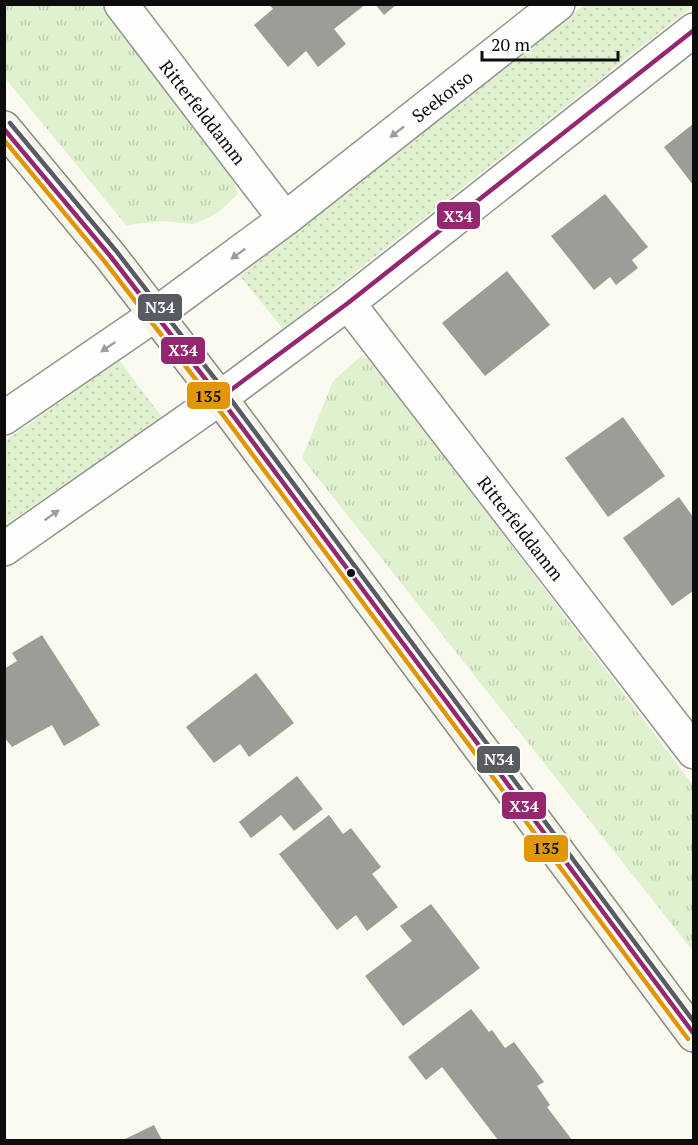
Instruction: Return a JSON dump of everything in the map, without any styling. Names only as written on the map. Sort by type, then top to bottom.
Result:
[{"type":"main road","points":[[4,128],[156,314],[693,1035]]},
{"type":"street","name":"Ritterfelddamm","points":[[121,4],[285,219]]},
{"type":"street","name":"Seekorso","points":[[4,418],[156,314],[285,219],[558,4]]},
{"type":"street","points":[[4,549],[219,398],[348,303],[693,30]]},
{"type":"street","name":"Ritterfelddamm","points":[[348,303],[693,752]]},
{"type":"green space","points":[[585,4],[694,5],[283,329],[240,276]]},
{"type":"green space","points":[[4,5],[101,5],[233,179],[238,194],[220,211],[193,224],[163,221],[126,225],[5,78]]},
{"type":"green space","points":[[361,356],[372,361],[693,785],[693,951],[302,458],[333,381]]},
{"type":"green space","points":[[119,360],[161,416],[158,421],[5,525],[5,441]]},
{"type":"building","points":[[269,4],[366,4],[334,29],[346,44],[318,67],[306,51],[288,67],[254,25],[273,9]]},
{"type":"building","points":[[375,4],[397,4],[384,15]]},
{"type":"building","points":[[693,124],[693,185],[664,147]]},
{"type":"building","points":[[605,194],[648,247],[632,260],[638,268],[616,285],[610,277],[594,290],[551,236]]},
{"type":"building","points":[[507,271],[550,325],[485,376],[442,323]]},
{"type":"building","points":[[623,417],[665,476],[608,517],[565,458]]},
{"type":"building","points":[[679,497],[693,517],[693,591],[672,606],[623,538]]},
{"type":"building","points":[[42,635],[100,725],[64,746],[52,725],[12,747],[4,737],[4,669],[17,661],[12,653]]},
{"type":"building","points":[[256,673],[294,723],[249,757],[240,744],[214,763],[186,727]]},
{"type":"building","points":[[297,776],[323,809],[294,831],[281,815],[251,838],[239,822]]},
{"type":"building","points":[[329,815],[343,834],[351,828],[381,867],[372,874],[398,907],[367,931],[356,915],[337,930],[279,854]]},
{"type":"building","points":[[431,904],[480,968],[403,1026],[365,976],[412,941],[400,926]]},
{"type":"building","points":[[471,1009],[489,1032],[492,1030],[505,1048],[514,1042],[544,1082],[537,1086],[550,1105],[547,1107],[572,1140],[498,1140],[442,1067],[426,1080],[408,1057]]},
{"type":"building","points":[[154,1125],[162,1140],[123,1140]]},
{"type":"transit line","name":"X34","points":[[220,398],[348,303],[694,30]]},
{"type":"transit line","name":"N34","points":[[10,123],[117,252],[226,393],[694,1022]]},
{"type":"transit line","name":"X34","points":[[4,129],[111,257],[220,398],[694,1034]]},
{"type":"transit line","name":"135","points":[[4,140],[105,262],[214,403],[688,1039]]}]
